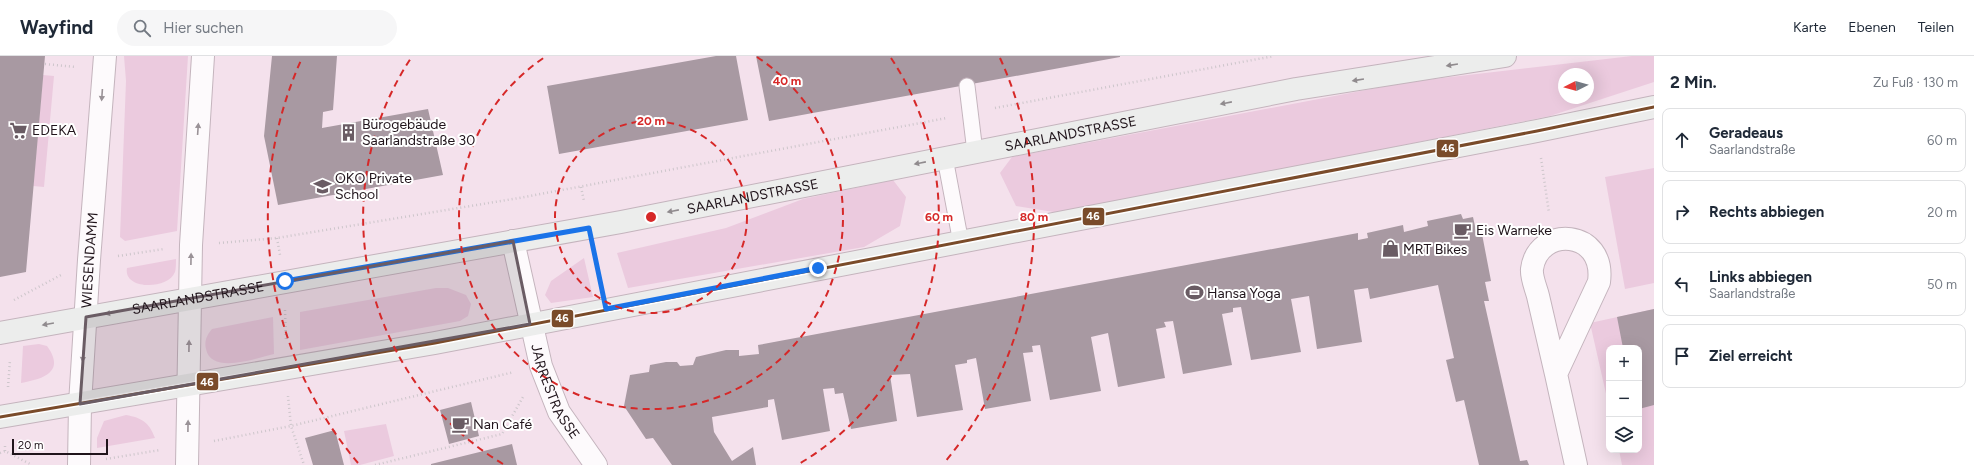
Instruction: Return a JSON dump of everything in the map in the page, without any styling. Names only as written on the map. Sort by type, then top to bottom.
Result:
[{"type":"main road","name":"SAARLANDSTRASSE","points":[[6,332],[285,281],[589,228],[1296,89],[1505,56]]},
{"type":"main road","points":[[3,417],[286,369],[530,324],[961,243],[1654,107]]},
{"type":"street","name":"WIESENDAMM","points":[[79,464],[80,404],[89,260],[105,56]]},
{"type":"street","points":[[187,455],[191,245],[203,56]]},
{"type":"street","points":[[1556,374],[1597,288],[1600,271],[1598,259],[1591,250],[1584,243],[1574,239],[1553,241],[1538,252],[1532,271],[1576,465]]},
{"type":"street","name":"JARRESTRASSE","points":[[513,241],[530,324],[541,366],[559,412],[596,465]]},
{"type":"lane","points":[[967,86],[975,152]]},
{"type":"lane","points":[[945,158],[961,243]]},
{"type":"path","points":[[11,302],[89,260],[191,245],[277,238],[512,200],[1274,56]]},
{"type":"path","points":[[1537,131],[1553,241]]},
{"type":"path","points":[[589,228],[606,309]]},
{"type":"path","points":[[285,281],[286,369]]},
{"type":"path","points":[[3,417],[6,332]]},
{"type":"path","points":[[79,464],[187,455],[291,426],[541,366]]},
{"type":"path","points":[[375,465],[502,434],[541,366]]},
{"type":"path","points":[[291,426],[304,465]]},
{"type":"path","points":[[0,453],[5,451],[32,465]]},
{"type":"highlighted area","points":[[513,241],[530,324],[80,404],[86,317],[308,277]]},
{"type":"shaded area","points":[[124,56],[188,56],[177,231],[125,241],[120,237],[126,81]]},
{"type":"shaded area","points":[[1632,56],[1654,56],[1654,82],[1594,102],[1594,68],[1558,68],[1558,104],[1587,104],[1550,116],[1060,213],[1016,206],[1000,173],[1012,157],[1408,82]]},
{"type":"shaded area","points":[[43,75],[54,76],[44,187],[33,186]]},
{"type":"shaded area","points":[[1654,168],[1654,283],[1625,289],[1605,177]]},
{"type":"shaded area","points":[[893,180],[906,197],[900,226],[864,247],[628,288],[617,253],[726,228],[803,199]]},
{"type":"shaded area","points":[[584,258],[593,297],[551,303],[545,295],[551,281]]},
{"type":"shaded area","points":[[176,259],[175,272],[171,278],[164,282],[147,285],[139,284],[132,280],[128,275],[127,268]]},
{"type":"shaded area","points":[[436,288],[448,288],[466,295],[471,304],[468,316],[460,321],[300,350],[300,312]]},
{"type":"shaded area","points":[[1654,309],[1654,465],[1622,465],[1620,453],[1642,453],[1642,345],[1606,345],[1606,394],[1590,323]]},
{"type":"shaded area","points":[[273,317],[274,354],[236,363],[216,361],[210,357],[205,343],[207,336],[212,329]]},
{"type":"shaded area","points":[[39,344],[47,346],[54,362],[53,368],[44,376],[21,383],[23,346]]},
{"type":"shaded area","points":[[126,415],[141,419],[150,428],[155,438],[97,448],[97,438],[104,421]]},
{"type":"shaded area","points":[[386,424],[394,456],[360,465],[351,465],[344,431]]},
{"type":"building","name":"EDEKA","points":[[0,56],[45,56],[26,272],[0,277]]},
{"type":"building","name":"Bürogebäude Saarlandstraße 30","points":[[272,56],[337,56],[333,110],[323,112],[322,128],[428,109],[443,175],[278,205],[264,136]]},
{"type":"building","points":[[716,56],[736,56],[748,120],[559,154],[547,86]]},
{"type":"building","points":[[756,56],[1120,56],[1120,57],[769,121]]},
{"type":"building","points":[[1461,214],[1463,219],[1473,217],[1477,235],[1482,234],[1491,281],[1485,282],[1489,301],[1484,301],[1520,461],[1527,460],[1529,465],[1479,465],[1464,400],[1456,402],[1446,360],[1454,358],[1438,285],[1370,299],[1368,288],[1354,290],[1362,342],[1317,349],[1309,296],[1291,299],[1301,352],[1251,360],[1241,307],[1233,308],[1233,312],[1222,314],[1232,365],[1183,374],[1173,321],[1164,322],[1166,327],[1156,329],[1165,378],[1118,387],[1108,333],[1091,337],[1101,391],[1050,400],[1040,345],[1032,346],[1033,352],[1023,353],[1031,401],[985,409],[976,358],[967,360],[967,363],[955,365],[963,410],[917,417],[910,374],[890,375],[897,421],[851,429],[843,393],[835,394],[834,388],[823,389],[830,431],[782,440],[774,399],[768,400],[768,407],[712,417],[714,432],[732,461],[753,447],[756,465],[672,465],[653,438],[646,439],[624,406],[630,375],[649,372],[650,365],[666,362],[677,362],[680,366],[693,365],[696,357],[726,350],[739,350],[739,356],[759,354],[758,345],[1358,233],[1358,240],[1368,238],[1367,233],[1403,225],[1404,232],[1428,226],[1427,221]]},
{"type":"building","points":[[1654,309],[1654,405],[1642,408],[1642,345],[1622,345],[1617,317]]},
{"type":"building","points":[[471,402],[479,436],[449,444],[440,410]]},
{"type":"building","points":[[335,430],[344,465],[313,465],[305,438]]},
{"type":"building","points":[[512,444],[517,465],[431,465],[431,464]]},
{"type":"transit line","name":"46","points":[[0,417],[435,343],[1537,131],[1654,107]]},
{"type":"place","name":"EDEKA","points":[[19,130]]},
{"type":"place","name":"Bürogebäude Saarlandstraße 30","points":[[349,132]]},
{"type":"place","name":"OKO Private School","points":[[322,186]]},
{"type":"place","name":"Eis Warneke","points":[[1463,230]]},
{"type":"place","name":"MRT Bikes","points":[[1390,249]]},
{"type":"place","name":"Hansa Yoga","points":[[1194,293]]},
{"type":"place","name":"Nan Café","points":[[460,424]]},
{"type":"route","points":[[285,281],[589,228],[606,309],[818,268]]}]
